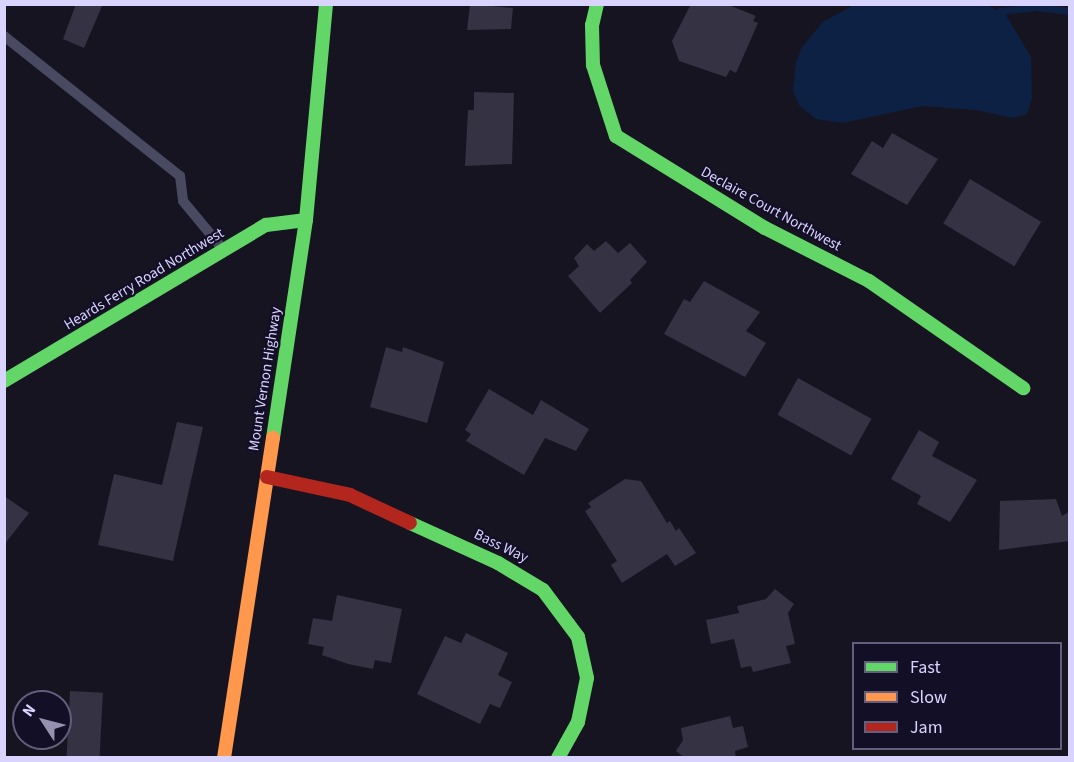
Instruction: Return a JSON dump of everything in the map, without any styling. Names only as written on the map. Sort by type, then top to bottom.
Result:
[{"type":"street","name":"Mount Vernon Highway","points":[[224,758],[306,220],[327,4]]},
{"type":"street","name":"Declaire Court Northwest","points":[[597,4],[592,25],[593,65],[616,136],[765,228],[869,281],[1023,388]]},
{"type":"street","name":"Heards Ferry Road Northwest","points":[[4,381],[266,225],[306,220]]},
{"type":"street","name":"Bass Way","points":[[267,477],[350,495],[518,572],[543,590],[578,637],[587,678],[578,722],[558,758]]},
{"type":"lane","points":[[4,36],[180,176],[183,201],[225,250]]},
{"type":"water","points":[[854,5],[987,5],[1006,15],[1031,57],[1032,98],[1027,114],[1012,118],[976,110],[922,106],[843,123],[816,119],[799,105],[793,91],[796,62],[802,47],[823,22]]},
{"type":"building","points":[[76,4],[103,4],[84,48],[63,39]]},
{"type":"building","points":[[470,4],[513,8],[511,29],[467,30]]},
{"type":"building","points":[[691,4],[726,4],[756,16],[753,21],[758,23],[736,73],[730,70],[726,77],[679,61],[672,41]]},
{"type":"building","points":[[474,92],[514,93],[512,164],[465,166],[468,110],[474,110]]},
{"type":"building","points":[[892,133],[938,159],[907,205],[851,174],[872,141],[883,148]]},
{"type":"building","points":[[970,179],[1041,222],[1014,266],[943,224]]},
{"type":"building","points":[[606,241],[618,253],[630,243],[647,262],[630,280],[632,283],[600,313],[568,276],[579,266],[574,258],[587,244],[594,251]]},
{"type":"building","points":[[704,281],[760,312],[746,331],[766,343],[745,377],[664,334],[684,299],[690,302]]},
{"type":"building","points":[[386,347],[402,352],[403,347],[444,362],[427,423],[370,407]]},
{"type":"building","points":[[798,378],[871,419],[851,455],[778,415]]},
{"type":"building","points":[[489,389],[533,415],[541,400],[589,429],[576,451],[545,438],[524,475],[466,441],[471,434],[465,430]]},
{"type":"building","points":[[177,422],[203,427],[173,561],[98,545],[114,474],[162,485]]},
{"type":"building","points":[[919,430],[939,442],[932,456],[977,480],[950,522],[917,504],[921,496],[891,479]]},
{"type":"building","points":[[625,479],[641,481],[667,523],[670,521],[676,531],[679,528],[696,553],[675,566],[667,554],[622,583],[611,565],[617,561],[585,511],[591,507],[588,503]]},
{"type":"building","points":[[4,496],[29,513],[4,545]]},
{"type":"building","points":[[1056,499],[1062,516],[1070,511],[1070,541],[999,550],[1000,501]]},
{"type":"building","points":[[775,589],[794,604],[788,613],[795,644],[786,646],[791,663],[753,672],[751,666],[741,668],[734,639],[711,644],[706,620],[739,613],[737,606],[766,599]]},
{"type":"building","points":[[337,595],[402,609],[391,663],[375,660],[373,669],[348,664],[322,655],[324,647],[308,644],[313,618],[332,621]]},
{"type":"building","points":[[466,633],[508,653],[498,675],[512,682],[500,708],[490,704],[480,724],[417,694],[445,636],[461,643]]},
{"type":"building","points":[[72,691],[103,693],[100,758],[66,758],[67,750],[72,750]]},
{"type":"building","points":[[730,716],[733,728],[743,726],[748,747],[735,751],[736,758],[685,758],[676,751],[683,740],[681,728]]},
{"type":"waterway","points":[[999,11],[1037,7],[1070,11]]},
{"type":"traffic: fast","points":[[273,438],[306,220],[326,4]]},
{"type":"traffic: fast","points":[[597,4],[592,25],[593,65],[616,136],[765,228],[869,281],[1023,388]]},
{"type":"traffic: fast","points":[[4,381],[266,225],[306,220]]},
{"type":"traffic: fast","points":[[410,523],[498,563],[543,590],[578,637],[587,678],[578,722],[558,758]]},
{"type":"traffic: slow","points":[[224,758],[273,438]]},
{"type":"traffic: jam","points":[[267,477],[350,495],[410,523]]}]
